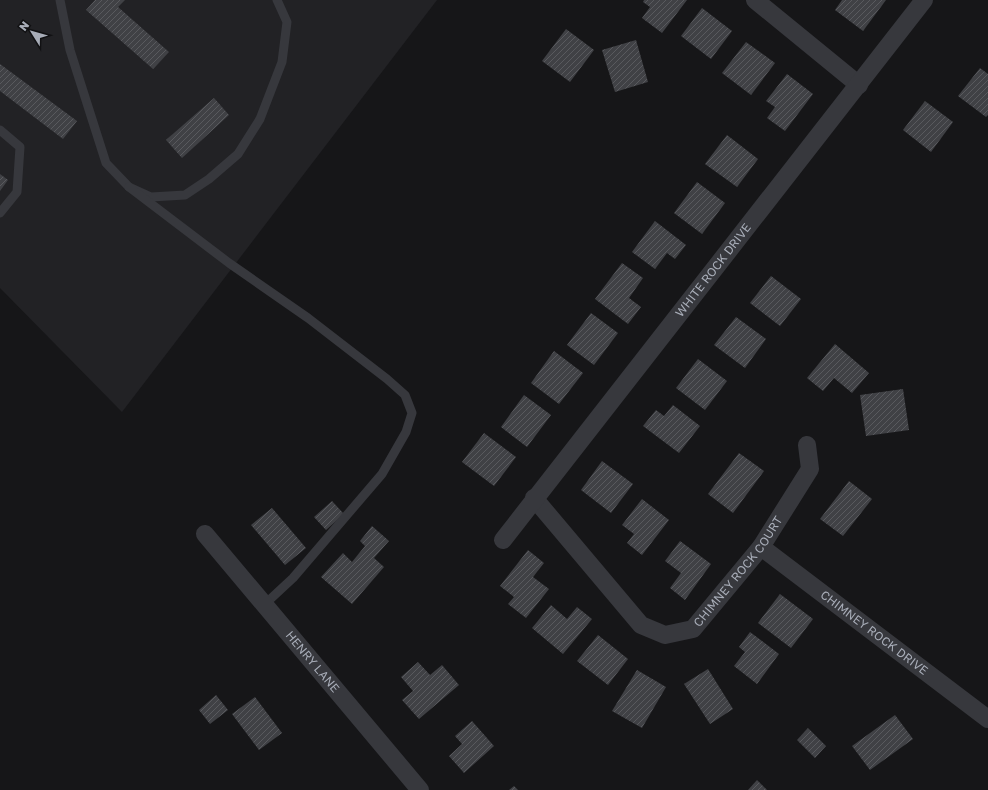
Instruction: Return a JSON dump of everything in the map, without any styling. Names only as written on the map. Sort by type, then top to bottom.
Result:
[{"type":"street","points":[[755,0],[859,85]]},
{"type":"street","name":"WHITE ROCK DRIVE","points":[[503,540],[534,498],[859,85],[924,0]]},
{"type":"street","name":"CHIMNEY ROCK COURT","points":[[534,498],[641,625],[665,635],[693,629],[761,547],[810,469],[807,445]]},
{"type":"street","name":"HENRY LANE","points":[[204,534],[265,604],[420,790]]},
{"type":"street","name":"CHIMNEY ROCK DRIVE","points":[[761,547],[988,719]]},
{"type":"lane","points":[[60,0],[70,50],[106,163],[129,187],[229,263],[308,318],[377,371],[405,395],[412,413],[406,432],[382,474],[293,578],[265,604]]},
{"type":"lane","points":[[129,187],[151,197],[185,195],[209,179],[238,154],[260,119],[282,62],[287,22],[277,0]]},
{"type":"lane","points":[[0,130],[20,147],[17,192],[0,213]]},
{"type":"shaded area","points":[[0,0],[437,0],[122,412],[0,288]]},
{"type":"building","points":[[95,0],[125,0],[118,7],[169,52],[153,69],[86,10]]},
{"type":"building","points":[[644,0],[687,0],[662,33],[642,18],[650,7],[643,2]]},
{"type":"building","points":[[842,0],[886,0],[863,31],[835,10]]},
{"type":"building","points":[[702,8],[732,31],[711,59],[681,36]]},
{"type":"building","points":[[566,29],[594,50],[570,82],[542,61]]},
{"type":"building","points":[[636,40],[648,82],[615,92],[602,50]]},
{"type":"building","points":[[746,42],[775,63],[751,95],[722,73]]},
{"type":"building","points":[[0,64],[77,121],[63,139],[0,91]]},
{"type":"building","points":[[980,68],[988,74],[988,115],[986,117],[958,96]]},
{"type":"building","points":[[787,74],[813,94],[785,131],[767,118],[775,107],[766,101]]},
{"type":"building","points":[[214,98],[229,115],[182,158],[166,140]]},
{"type":"building","points":[[925,101],[953,122],[931,152],[903,130]]},
{"type":"building","points":[[727,135],[758,159],[737,187],[705,164]]},
{"type":"building","points":[[0,174],[8,180],[0,191]]},
{"type":"building","points":[[697,182],[725,203],[702,234],[674,213]]},
{"type":"building","points":[[655,221],[686,245],[675,259],[667,253],[655,269],[632,252]]},
{"type":"building","points":[[622,263],[643,278],[629,298],[641,307],[628,324],[595,299]]},
{"type":"building","points":[[771,276],[801,299],[780,326],[750,303]]},
{"type":"building","points":[[591,313],[618,333],[594,365],[567,345]]},
{"type":"building","points":[[736,317],[766,339],[745,368],[714,345]]},
{"type":"building","points":[[835,344],[869,373],[852,393],[834,378],[823,391],[807,378]]},
{"type":"building","points":[[554,351],[583,373],[559,404],[531,383]]},
{"type":"building","points":[[698,359],[727,381],[705,410],[676,388]]},
{"type":"building","points":[[903,389],[909,430],[866,436],[860,395]]},
{"type":"building","points":[[524,395],[551,415],[527,447],[501,427]]},
{"type":"building","points":[[673,405],[700,426],[679,453],[643,426],[656,410],[664,416]]},
{"type":"building","points":[[484,433],[516,457],[494,486],[462,462]]},
{"type":"building","points":[[739,453],[764,471],[733,513],[708,494]]},
{"type":"building","points":[[602,461],[633,484],[611,513],[581,490]]},
{"type":"building","points":[[849,481],[872,499],[843,536],[820,519]]},
{"type":"building","points":[[642,499],[669,520],[642,555],[627,543],[634,534],[622,525]]},
{"type":"building","points":[[332,501],[344,514],[326,530],[314,517]]},
{"type":"building","points":[[272,508],[306,548],[285,565],[251,525]]},
{"type":"building","points":[[372,526],[389,541],[374,558],[384,567],[352,604],[321,577],[343,553],[352,562],[365,546],[360,541]]},
{"type":"building","points":[[680,541],[711,564],[685,600],[670,588],[681,573],[665,561]]},
{"type":"building","points":[[528,550],[544,563],[533,577],[549,589],[526,618],[508,604],[514,597],[500,586]]},
{"type":"building","points":[[780,594],[813,619],[791,648],[758,623]]},
{"type":"building","points":[[551,605],[567,619],[577,607],[592,619],[563,654],[532,628]]},
{"type":"building","points":[[750,632],[779,654],[757,684],[734,666],[745,652],[739,647]]},
{"type":"building","points":[[598,635],[628,659],[608,685],[577,661]]},
{"type":"building","points":[[418,662],[430,675],[442,665],[459,685],[419,719],[402,700],[413,691],[401,677]]},
{"type":"building","points":[[708,669],[733,709],[710,724],[684,684]]},
{"type":"building","points":[[637,670],[666,687],[642,728],[612,711]]},
{"type":"building","points":[[216,695],[228,710],[210,724],[199,710]]},
{"type":"building","points":[[255,697],[282,733],[259,750],[232,714]]},
{"type":"building","points":[[895,715],[913,739],[870,770],[852,746]]},
{"type":"building","points":[[472,721],[494,746],[464,773],[449,756],[462,744],[455,736]]},
{"type":"building","points":[[808,728],[826,746],[815,758],[797,740]]},
{"type":"building","points":[[757,780],[767,790],[748,790]]},
{"type":"building","points":[[514,786],[518,790],[509,790]]}]
